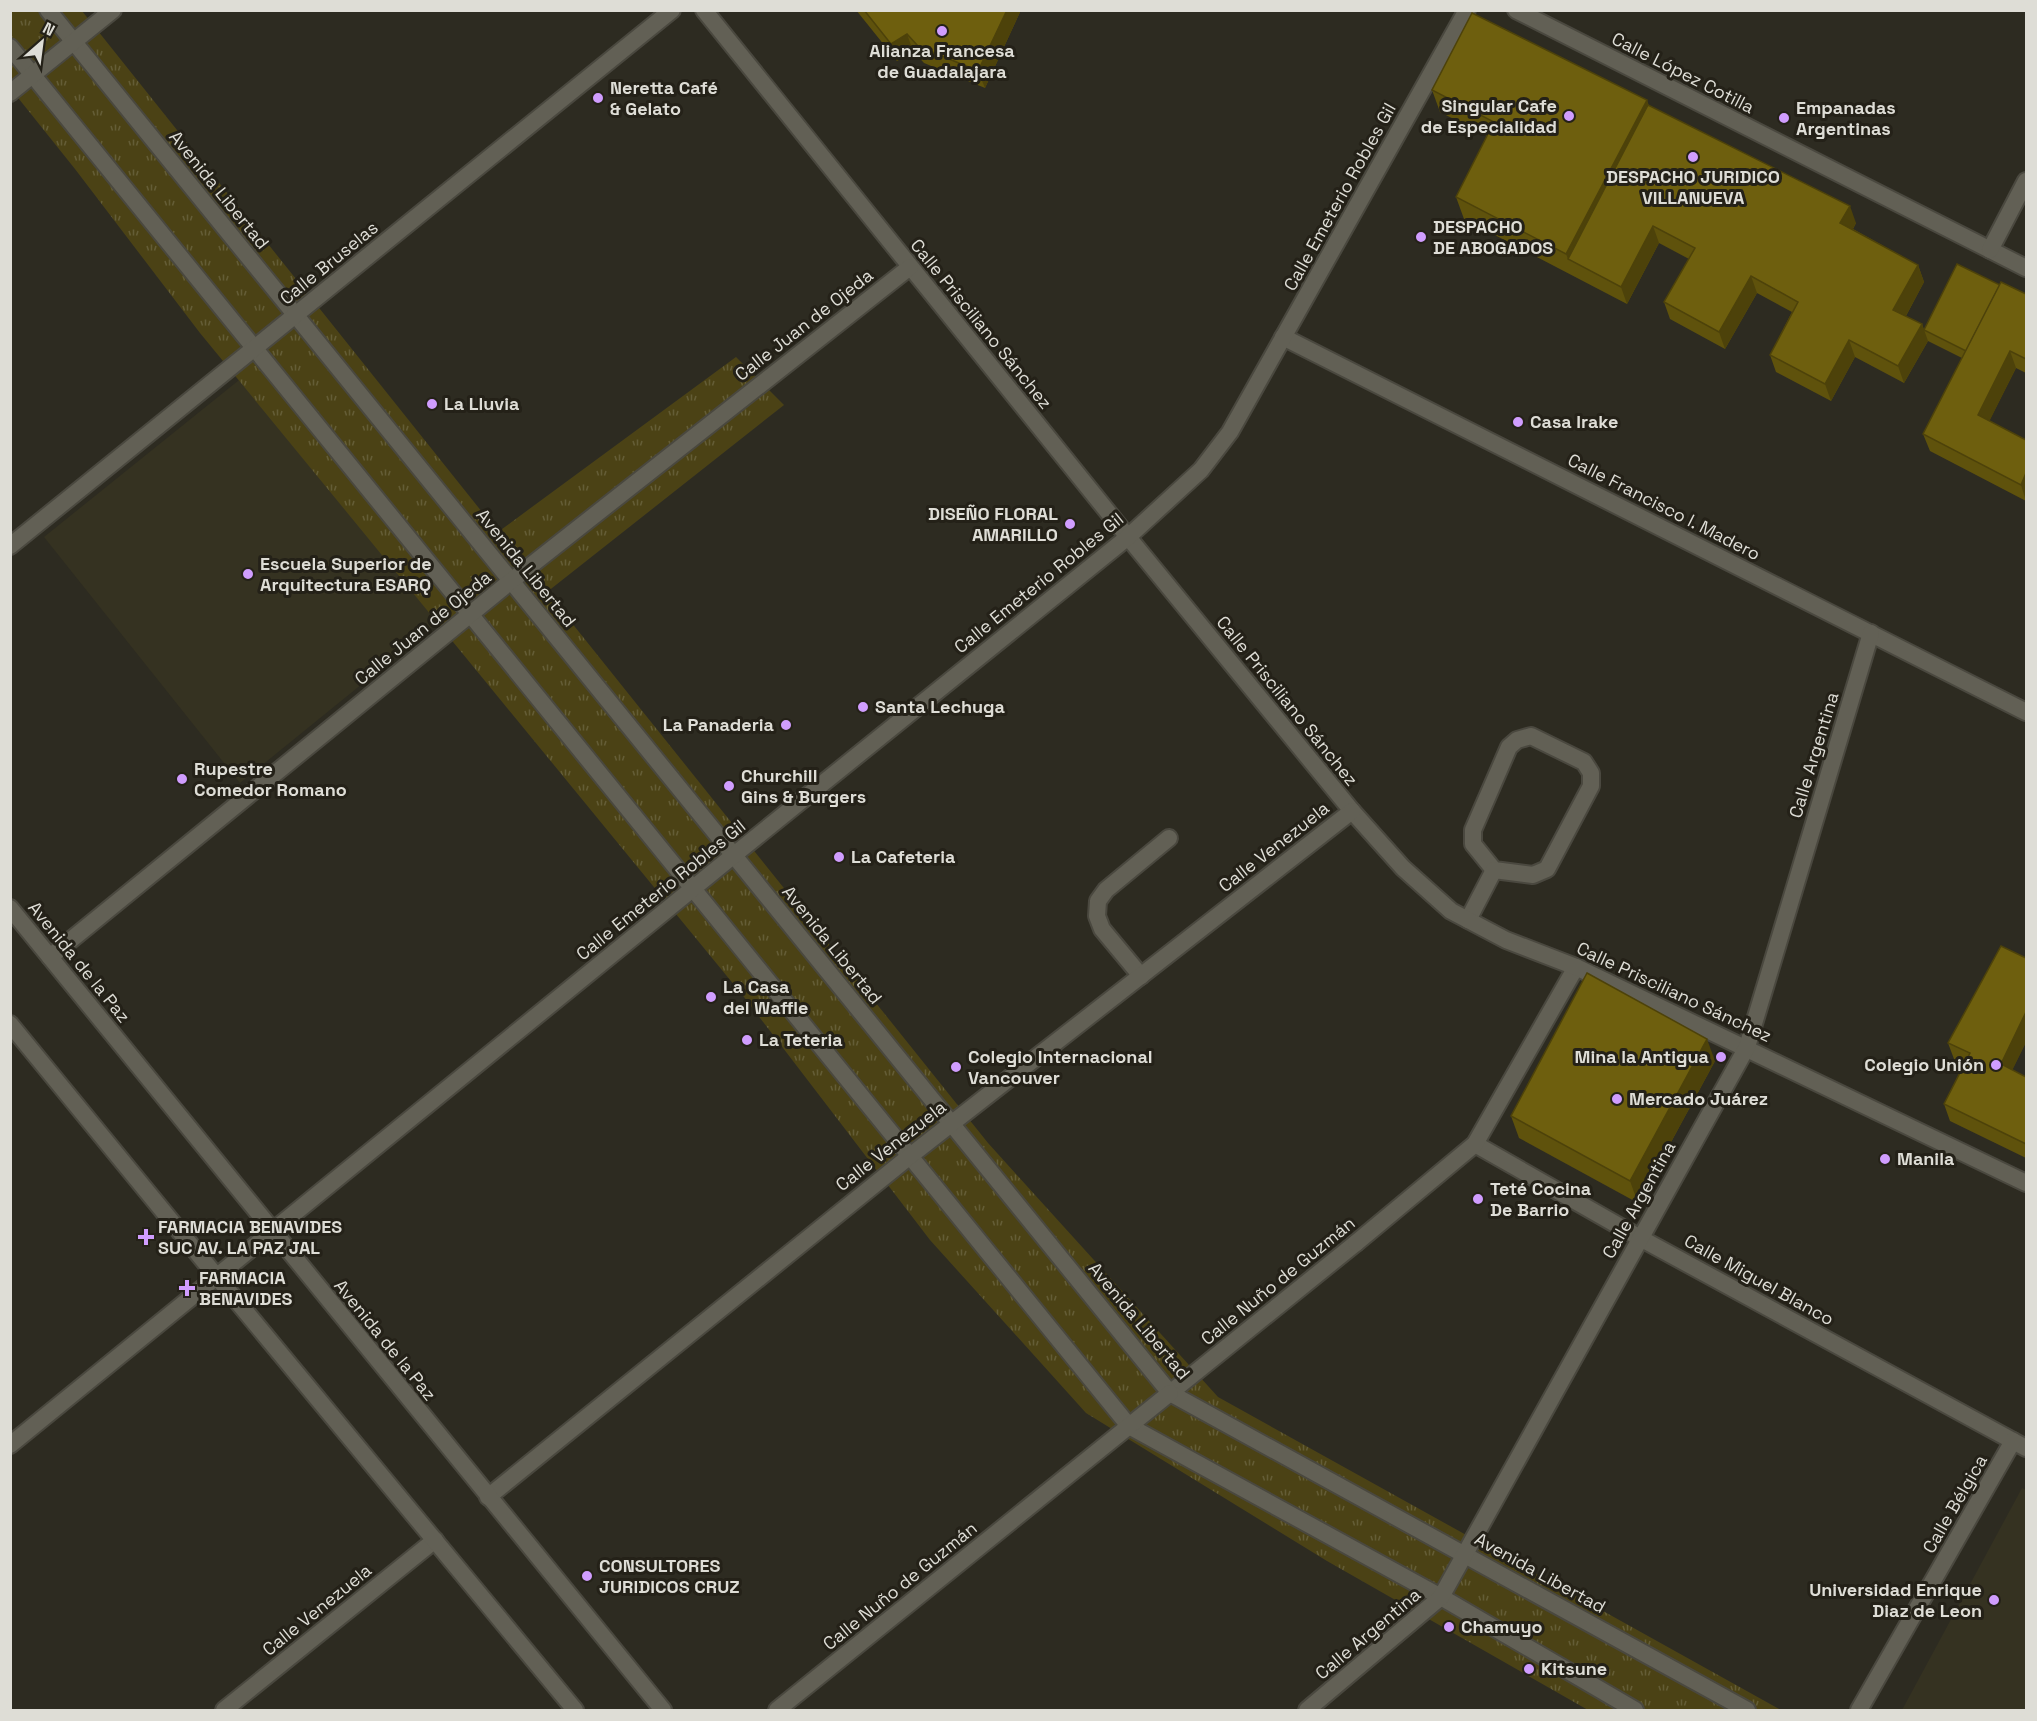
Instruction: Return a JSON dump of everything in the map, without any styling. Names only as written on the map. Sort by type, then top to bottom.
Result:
[{"type":"street","name":"Avenida Libertad","points":[[48,10],[1170,1393],[1747,1710]]},
{"type":"street","points":[[10,93],[113,10]]},
{"type":"street","name":"Calle Bruselas","points":[[10,546],[672,10]]},
{"type":"street","name":"Calle Prisciliano Sánchez","points":[[704,10],[1128,537],[1352,811],[1403,868],[1451,911],[1506,940],[1576,967],[1747,1047],[2026,1183]]},
{"type":"street","name":"Calle Emeterio Robles Gil","points":[[10,1445],[1128,537],[1201,470],[1230,432],[1467,10]]},
{"type":"street","name":"Calle López Cotilla","points":[[1516,10],[2026,268]]},
{"type":"street","points":[[10,46],[1129,1426],[1442,1598],[1635,1710]]},
{"type":"street","points":[[1990,250],[2026,181]]},
{"type":"street","name":"Calle Juan de Ojeda","points":[[50,957],[511,581],[910,267]]},
{"type":"street","name":"Calle Francisco I. Madero","points":[[1283,337],[2026,712]]},
{"type":"street","name":"Calle Argentina","points":[[1307,1710],[1442,1598],[1747,1047],[1871,633]]},
{"type":"street","points":[[1531,736],[1584,762],[1591,773],[1592,786],[1546,869],[1533,875],[1494,870],[1473,844],[1473,830],[1509,747],[1517,740],[1531,736]]},
{"type":"street","name":"Calle Venezuela","points":[[488,1497],[910,1155],[1352,811]]},
{"type":"street","points":[[1141,976],[1102,929],[1097,916],[1098,901],[1106,890],[1169,838]]},
{"type":"street","points":[[1468,920],[1494,870]]},
{"type":"street","name":"Avenida de la Paz","points":[[10,908],[663,1710]]},
{"type":"street","name":"Calle Nuño de Guzmán","points":[[777,1710],[1356,1243],[1475,1144],[1576,967]]},
{"type":"street","points":[[10,1024],[575,1710]]},
{"type":"street","name":"Calle Miguel Blanco","points":[[1475,1144],[1640,1238],[2020,1445]]},
{"type":"street","name":"Calle Bélgica","points":[[1859,1710],[2020,1445]]},
{"type":"street","name":"Calle Venezuela","points":[[224,1710],[435,1540]]},
{"type":"shaded area","name":"Escuela Superior de Arquitectura ESARQ","points":[[254,368],[452,611],[240,783],[44,537]]},
{"type":"shaded area","name":"Universidad Enrique Diaz de Leon","points":[[2022,1488],[2026,1490],[2026,1710],[1902,1710]]},
{"type":"green space","points":[[10,11],[82,11],[498,532],[736,357],[784,405],[547,592],[988,1143],[1218,1397],[1781,1710],[1588,1710],[1327,1561],[1086,1413],[930,1240],[744,997],[200,333],[11,89]]},
{"type":"building","name":"Alianza Francesa de Guadalajara","points":[[864,10],[1007,10],[978,71],[918,46],[907,34],[891,44]]},
{"type":"building","points":[[1472,13],[1647,100],[1566,254],[1456,197],[1494,122],[1432,90]]},
{"type":"building","points":[[1648,105],[1850,206],[1840,223],[1918,265],[1893,310],[1922,324],[1898,366],[1849,340],[1825,384],[1770,355],[1798,302],[1751,276],[1719,332],[1664,302],[1695,248],[1653,226],[1621,287],[1568,259]]},
{"type":"building","points":[[1957,264],[2000,285],[1966,351],[1924,330]]},
{"type":"building","points":[[2001,282],[2026,294],[2026,359],[2010,351],[1978,415],[2026,440],[2026,473],[2021,485],[1923,434]]},
{"type":"building","name":"Colegio Unión","points":[[2001,946],[2026,958],[2026,1012],[2001,1064],[2026,1077],[2026,1144],[1944,1104],[1970,1053],[1948,1043]]},
{"type":"building","name":"Mercado Juárez","points":[[1587,973],[1707,1039],[1630,1181],[1511,1116]]},
{"type":"place","name":"Alianza Francesa de Guadalajara","points":[[942,31]]},
{"type":"place","name":"Neretta Café & Gelato","points":[[598,98]]},
{"type":"place","name":"Singular Cafe de Especialidad","points":[[1569,116]]},
{"type":"place","name":"Empanadas Argentinas","points":[[1784,118]]},
{"type":"place","name":"DESPACHO JURIDICO VILLANUEVA","points":[[1693,157]]},
{"type":"place","name":"DESPACHO DE ABOGADOS","points":[[1421,237]]},
{"type":"place","name":"La Lluvia","points":[[432,404]]},
{"type":"place","name":"Casa Irake","points":[[1518,422]]},
{"type":"place","name":"DISEÑO FLORAL AMARILLO","points":[[1070,524]]},
{"type":"place","name":"Escuela Superior de Arquitectura ESARQ","points":[[248,574]]},
{"type":"place","name":"Santa Lechuga","points":[[863,707]]},
{"type":"place","name":"La Panaderia","points":[[786,725]]},
{"type":"place","name":"Rupestre Comedor Romano","points":[[182,779]]},
{"type":"place","name":"Churchill Gins & Burgers","points":[[729,786]]},
{"type":"place","name":"La Cafeteria","points":[[839,857]]},
{"type":"place","name":"La Casa del Waffle","points":[[711,997]]},
{"type":"place","name":"La Teteria","points":[[747,1040]]},
{"type":"place","name":"Mina la Antigua","points":[[1721,1057]]},
{"type":"place","name":"Colegio Unión","points":[[1996,1065]]},
{"type":"place","name":"Colegio Internacional Vancouver","points":[[956,1067]]},
{"type":"place","name":"Mercado Juárez","points":[[1617,1099]]},
{"type":"place","name":"Manila","points":[[1885,1159]]},
{"type":"place","name":"Teté Cocina De Barrio","points":[[1478,1199]]},
{"type":"place","name":"FARMACIA BENAVIDES SUC AV. LA PAZ JAL","points":[[146,1237]]},
{"type":"place","name":"FARMACIA BENAVIDES","points":[[187,1288]]},
{"type":"place","name":"CONSULTORES JURIDICOS CRUZ","points":[[587,1576]]},
{"type":"place","name":"Universidad Enrique Diaz de Leon","points":[[1994,1600]]},
{"type":"place","name":"Chamuyo","points":[[1449,1627]]},
{"type":"place","name":"Kitsune","points":[[1529,1669]]}]
